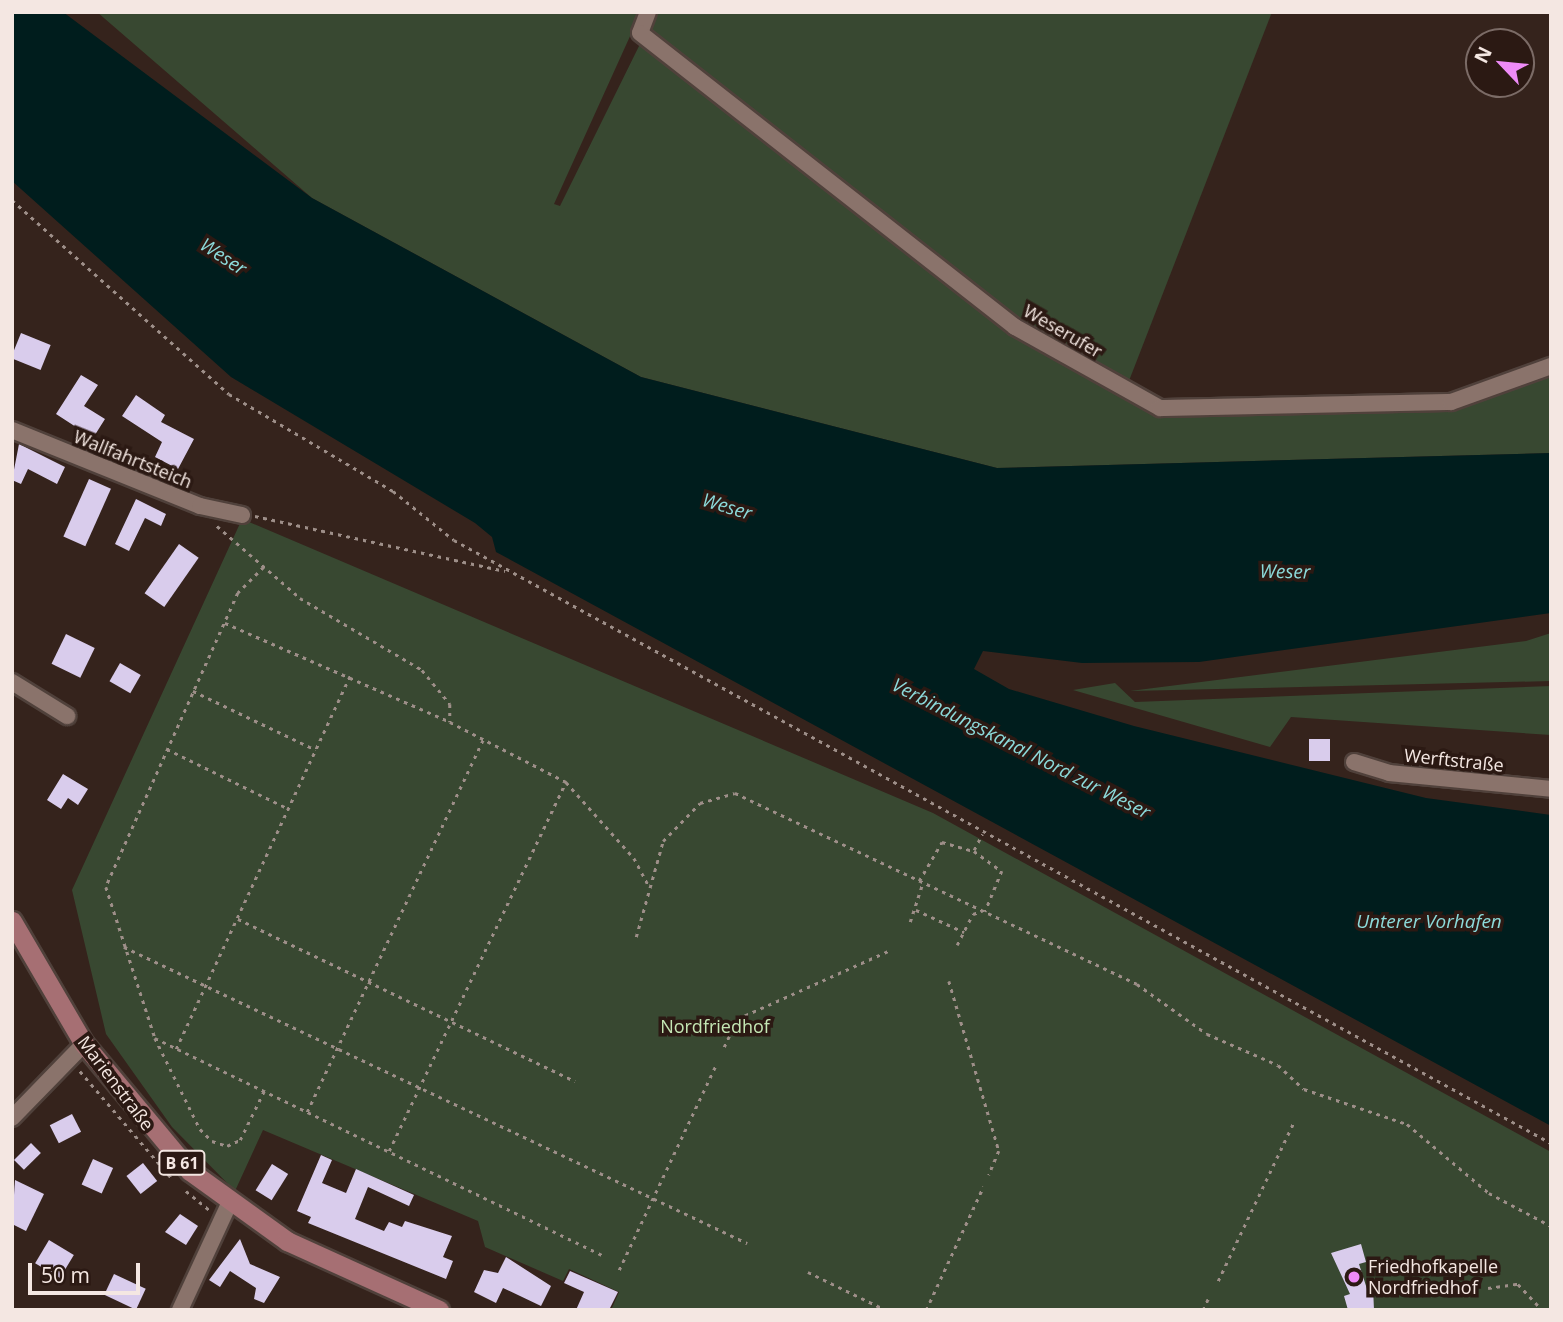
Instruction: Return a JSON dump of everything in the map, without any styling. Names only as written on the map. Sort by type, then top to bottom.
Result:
[{"type":"main road","name":"Marienstraße","points":[[12,921],[84,1044],[159,1140],[229,1204],[287,1241],[439,1310]]},
{"type":"street","name":"Weserufer","points":[[648,12],[640,33],[1015,327],[1160,408],[1451,402],[1551,366]]},
{"type":"street","name":"Wallfahrtsteich","points":[[12,430],[200,506],[242,515]]},
{"type":"street","points":[[12,682],[67,716]]},
{"type":"street","name":"Werftstraße","points":[[1354,762],[1389,773],[1551,789]]},
{"type":"street","points":[[12,1118],[84,1044]]},
{"type":"street","points":[[180,1310],[229,1204]]},
{"type":"path","points":[[12,200],[229,394],[393,491],[454,540],[982,834],[1551,1143]]},
{"type":"path","points":[[200,506],[264,568],[341,625],[422,670],[450,704],[450,722]]},
{"type":"path","points":[[264,517],[509,572]]},
{"type":"path","points":[[264,568],[239,593],[106,887],[122,946],[155,1038],[200,1129],[212,1141],[227,1146],[240,1140],[264,1090]]},
{"type":"path","points":[[225,623],[450,722],[566,782],[634,858],[650,888]]},
{"type":"path","points":[[177,1049],[350,676]]},
{"type":"path","points":[[193,691],[317,750]]},
{"type":"path","points":[[307,1112],[371,983],[484,738]]},
{"type":"path","points":[[167,749],[289,809]]},
{"type":"path","points":[[389,1151],[566,782]]},
{"type":"path","points":[[636,937],[663,841],[677,822],[700,803],[735,793],[1137,984],[1207,1034],[1278,1065],[1304,1089],[1407,1124],[1489,1193],[1551,1226]]},
{"type":"path","points":[[974,851],[982,834]]},
{"type":"path","points":[[910,922],[916,909],[921,882],[938,844],[974,851],[1002,871],[983,912]]},
{"type":"path","points":[[916,909],[964,932]]},
{"type":"path","points":[[957,946],[973,914],[983,912]]},
{"type":"path","points":[[238,919],[575,1081]]},
{"type":"path","points":[[122,946],[747,1243]]},
{"type":"path","points":[[724,1047],[737,1019],[888,951]]},
{"type":"path","points":[[950,981],[999,1151],[989,1175]]},
{"type":"path","points":[[155,1038],[604,1255]]},
{"type":"path","points":[[619,1270],[717,1063]]},
{"type":"path","points":[[1218,1281],[1294,1122]]},
{"type":"path","points":[[926,1310],[983,1187]]},
{"type":"path","points":[[808,1272],[886,1310]]},
{"type":"path","points":[[1488,1288],[1518,1284],[1542,1310]]},
{"type":"path","points":[[1203,1310],[1208,1299]]},
{"type":"green space","points":[[97,12],[641,12],[554,204],[560,206],[642,40],[1013,333],[1158,413],[1454,405],[1551,371],[1551,453],[997,468],[641,377],[312,198]]},
{"type":"green space","points":[[654,12],[1272,12],[1127,386],[1017,322],[647,30]]},
{"type":"green space","name":"Nordfriedhof","points":[[242,519],[933,813],[1551,1152],[1551,1310],[611,1310],[619,1292],[569,1269],[563,1281],[485,1247],[478,1221],[263,1130],[235,1191],[172,1127],[106,1034],[72,890]]},
{"type":"green space","points":[[1551,633],[1551,681],[1130,691],[1526,641]]},
{"type":"green space","points":[[1115,683],[1135,702],[1551,686],[1551,735],[1291,717],[1270,747],[1073,690]]},
{"type":"water","points":[[12,12],[63,12],[312,198],[641,377],[997,468],[1551,453],[1551,613],[1199,662],[1082,663],[983,651],[974,669],[1009,689],[1134,726],[1426,798],[1551,815],[1551,1126],[496,552],[492,537],[475,523],[231,377],[12,181]]},
{"type":"building","points":[[21,333],[51,345],[41,370],[12,358]]},
{"type":"building","points":[[81,375],[98,385],[84,406],[105,419],[93,438],[56,414]]},
{"type":"building","points":[[136,395],[165,415],[161,422],[194,439],[178,469],[155,457],[162,442],[122,416]]},
{"type":"building","points":[[19,444],[65,467],[57,484],[28,469],[21,484],[12,480]]},
{"type":"building","points":[[89,479],[111,489],[85,546],[63,537]]},
{"type":"building","points":[[136,499],[166,514],[161,526],[145,518],[129,551],[115,544]]},
{"type":"building","points":[[179,544],[199,558],[164,607],[145,593]]},
{"type":"building","points":[[66,634],[95,648],[80,678],[52,664]]},
{"type":"building","points":[[120,663],[141,675],[130,693],[110,681]]},
{"type":"building","points":[[1309,739],[1330,739],[1330,761],[1309,761]]},
{"type":"building","points":[[63,774],[88,789],[78,805],[68,798],[61,809],[47,800]]},
{"type":"building","points":[[72,1114],[81,1132],[59,1143],[50,1125]]},
{"type":"building","points":[[31,1143],[41,1153],[24,1170],[14,1160]]},
{"type":"building","points":[[321,1155],[332,1160],[322,1183],[346,1193],[356,1169],[414,1195],[409,1206],[368,1187],[355,1219],[384,1231],[389,1222],[402,1227],[405,1221],[452,1236],[443,1257],[453,1261],[446,1279],[308,1223],[311,1217],[297,1211]]},
{"type":"building","points":[[93,1159],[113,1168],[102,1194],[82,1185]]},
{"type":"building","points":[[143,1163],[157,1181],[141,1194],[126,1176]]},
{"type":"building","points":[[272,1164],[288,1174],[272,1200],[256,1190]]},
{"type":"building","points":[[15,1180],[44,1194],[26,1231],[12,1224]]},
{"type":"building","points":[[180,1214],[198,1226],[186,1245],[165,1232]]},
{"type":"building","points":[[240,1239],[250,1264],[280,1277],[264,1303],[254,1299],[256,1288],[230,1271],[220,1287],[209,1280]]},
{"type":"building","points":[[49,1240],[74,1255],[60,1278],[35,1263]]},
{"type":"building","name":"Friedhofkapelle Nordfriedhof","points":[[1361,1244],[1366,1262],[1359,1264],[1367,1289],[1373,1287],[1374,1310],[1348,1310],[1344,1296],[1350,1294],[1331,1253]]},
{"type":"building","points":[[506,1257],[551,1286],[541,1306],[503,1288],[496,1303],[474,1292],[484,1270],[498,1273]]},
{"type":"building","points":[[570,1271],[618,1292],[609,1310],[576,1310],[584,1292],[564,1283]]},
{"type":"building","points":[[114,1274],[146,1289],[136,1310],[104,1295]]},
{"type":"place","name":"Friedhofkapelle Nordfriedhof","points":[[1354,1277]]},
{"type":"water label","name":"Weser","points":[[223,257]]},
{"type":"water label","name":"Weser","points":[[727,507]]},
{"type":"water label","name":"Weser","points":[[1285,572]]},
{"type":"water label","name":"Verbindungskanal Nord zur Weser","points":[[1021,749]]},
{"type":"water label","name":"Unterer Vorhafen","points":[[1429,922]]}]
